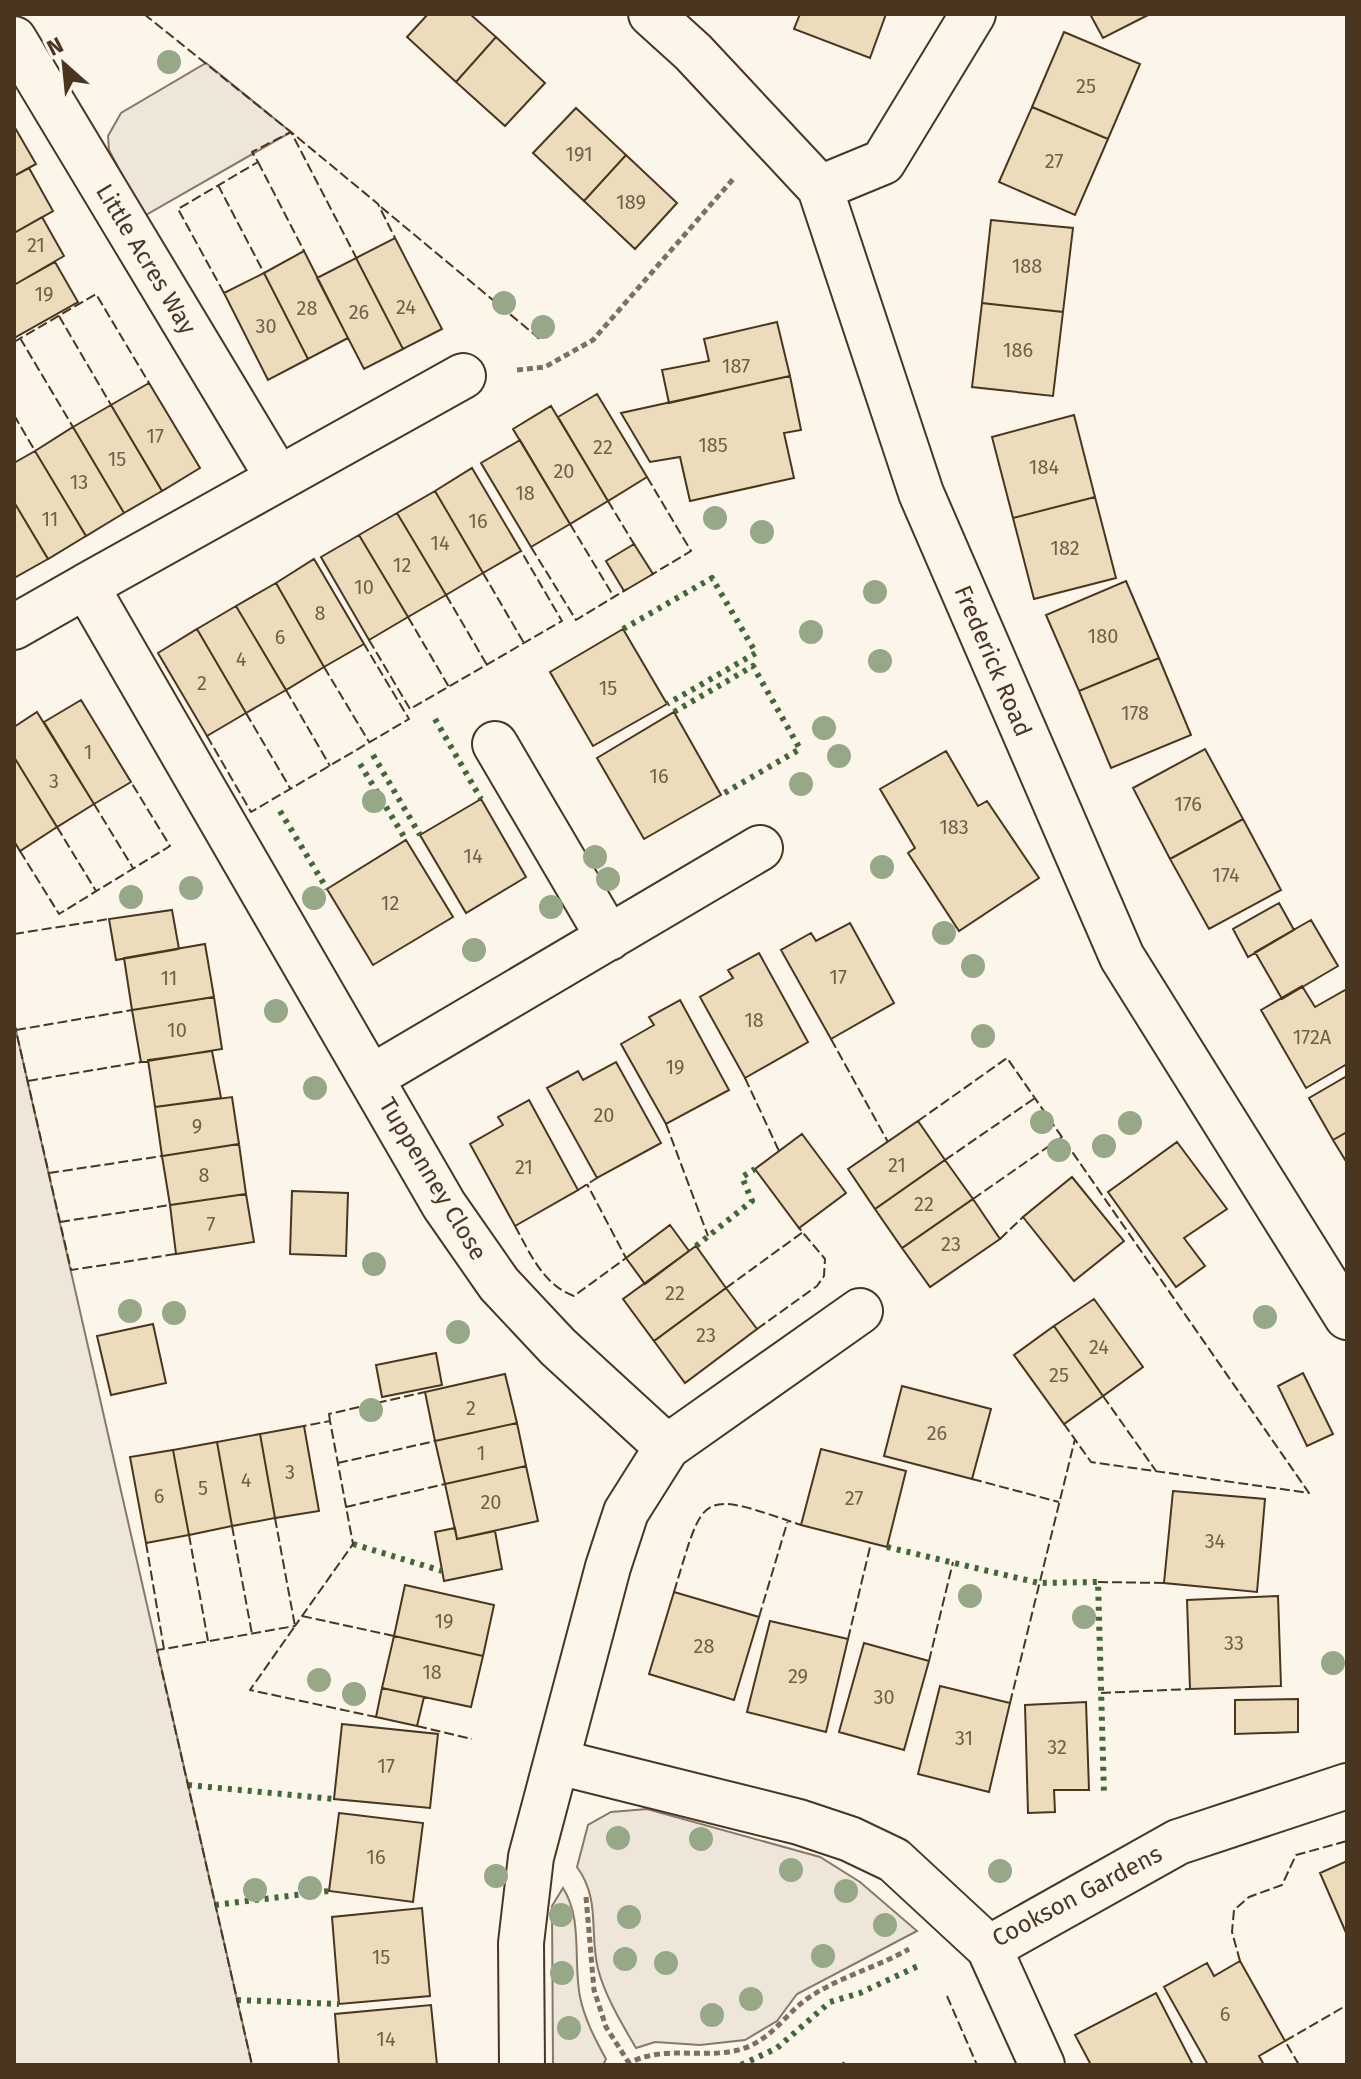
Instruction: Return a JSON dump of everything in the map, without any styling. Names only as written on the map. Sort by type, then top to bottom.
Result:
[{"type":"street","name":"Frederick Road","points":[[651,14],[772,135],[820,188],[921,493],[1122,957],[1347,1317]]},
{"type":"street","points":[[820,188],[883,162],[973,14]]},
{"type":"street","name":"Little Acres Way","points":[[14,39],[278,478]]},
{"type":"street","points":[[14,627],[463,376]]},
{"type":"street","name":"Tuppenney Close","points":[[86,586],[444,1205],[499,1284],[558,1347],[667,1447]]},
{"type":"street","points":[[495,744],[609,938]]},
{"type":"street","name":"Tuppenney Close","points":[[372,1077],[760,848]]},
{"type":"street","points":[[522,2065],[521,1943],[531,1857],[604,1581],[626,1512],[667,1447],[860,1311]]},
{"type":"street","name":"Cookson Gardens","points":[[558,1762],[799,1822],[850,1839],[894,1860],[974,1935],[1178,1842],[1347,1786]]},
{"type":"street","points":[[974,1935],[1042,2065]]},
{"type":"path","points":[[463,376],[545,367],[593,340],[772,135]]},
{"type":"path","points":[[531,1857],[576,1879],[586,1895],[594,1990],[606,2027],[628,2064],[645,2054],[718,2051],[751,2046],[782,2025],[804,2002],[887,1962],[974,1935]]},
{"type":"shaded area","points":[[206,63],[291,132],[144,216],[109,150],[108,136],[121,113]]},
{"type":"shaded area","points":[[14,1022],[252,2065],[14,2065]]},
{"type":"shaded area","points":[[647,1809],[820,1857],[860,1882],[917,1931],[797,1994],[777,2021],[745,2040],[700,2045],[655,2042],[636,2048],[614,2010],[601,1979],[595,1956],[592,1904],[577,1867],[588,1825],[611,1812]]},
{"type":"shaded area","points":[[563,1888],[573,1913],[580,1997],[594,2037],[606,2059],[603,2065],[553,2065],[552,1906]]},
{"type":"building","points":[[428,14],[470,14],[496,37],[456,82],[407,37]]},
{"type":"building","points":[[800,14],[886,14],[870,58],[794,29]]},
{"type":"building","points":[[1090,14],[1150,14],[1103,38]]},
{"type":"building","points":[[1064,32],[1140,64],[1108,139],[1032,107]]},
{"type":"building","points":[[496,37],[545,83],[505,126],[456,82]]},
{"type":"building","points":[[1032,107],[1108,139],[1075,215],[999,182]]},
{"type":"building","points":[[576,108],[626,155],[584,201],[533,153]]},
{"type":"building","points":[[14,126],[36,164],[14,176]]},
{"type":"building","points":[[626,155],[677,203],[635,249],[584,201]]},
{"type":"building","points":[[29,168],[53,211],[14,233],[14,176]]},
{"type":"building","points":[[42,217],[64,256],[14,285],[14,233]]},
{"type":"building","points":[[991,220],[1073,228],[1063,312],[982,303]]},
{"type":"building","points":[[395,238],[442,329],[403,349],[356,258]]},
{"type":"building","points":[[304,251],[348,338],[308,359],[264,273]]},
{"type":"building","points":[[356,258],[403,349],[364,369],[317,278]]},
{"type":"building","points":[[55,262],[78,302],[14,338],[14,285]]},
{"type":"building","points":[[264,273],[308,359],[268,380],[224,293]]},
{"type":"building","points":[[982,303],[1063,312],[1053,396],[972,387]]},
{"type":"building","points":[[777,322],[790,376],[669,403],[662,370],[709,361],[704,339]]},
{"type":"building","points":[[790,376],[801,430],[784,433],[794,478],[690,501],[680,457],[650,462],[621,413]]},
{"type":"building","points":[[149,383],[200,468],[162,491],[111,405]]},
{"type":"building","points":[[597,394],[647,477],[608,501],[558,417]]},
{"type":"building","points":[[111,405],[162,491],[124,513],[73,427]]},
{"type":"building","points":[[551,406],[608,501],[570,524],[513,429]]},
{"type":"building","points":[[1074,415],[1095,497],[1013,518],[992,437]]},
{"type":"building","points":[[73,427],[124,513],[86,536],[35,451]]},
{"type":"building","points":[[520,440],[570,524],[531,547],[481,463]]},
{"type":"building","points":[[35,451],[86,536],[48,559],[14,502],[14,463]]},
{"type":"building","points":[[472,468],[521,551],[483,573],[435,491]]},
{"type":"building","points":[[435,491],[483,573],[446,595],[397,513]]},
{"type":"building","points":[[1095,497],[1116,578],[1034,599],[1013,518]]},
{"type":"building","points":[[14,502],[48,559],[14,578]]},
{"type":"building","points":[[397,513],[446,595],[408,617],[359,535]]},
{"type":"building","points":[[359,535],[408,617],[369,640],[321,557]]},
{"type":"building","points":[[634,544],[653,574],[624,591],[606,561]]},
{"type":"building","points":[[314,559],[364,644],[324,667],[276,583]]},
{"type":"building","points":[[1126,581],[1159,658],[1079,691],[1046,615]]},
{"type":"building","points":[[276,583],[324,667],[286,690],[236,606]]},
{"type":"building","points":[[236,606],[286,690],[246,713],[197,629]]},
{"type":"building","points":[[197,629],[246,713],[207,736],[158,653]]},
{"type":"building","points":[[623,629],[667,704],[593,746],[550,672]]},
{"type":"building","points":[[1159,658],[1191,735],[1111,768],[1079,691]]},
{"type":"building","points":[[81,700],[131,782],[94,804],[44,722]]},
{"type":"building","points":[[37,712],[94,804],[57,827],[14,757],[14,727]]},
{"type":"building","points":[[674,712],[721,795],[644,839],[597,758]]},
{"type":"building","points":[[1205,749],[1243,819],[1170,859],[1133,788]]},
{"type":"building","points":[[946,751],[978,806],[987,801],[1039,878],[959,931],[908,853],[915,848],[880,789]]},
{"type":"building","points":[[14,757],[57,827],[20,851],[14,841]]},
{"type":"building","points":[[481,799],[526,877],[466,913],[420,835]]},
{"type":"building","points":[[1243,819],[1281,890],[1209,929],[1170,859]]},
{"type":"building","points":[[406,840],[453,917],[373,965],[327,889]]},
{"type":"building","points":[[1279,903],[1294,930],[1248,957],[1233,929]]},
{"type":"building","points":[[172,910],[179,949],[116,960],[109,919]]},
{"type":"building","points":[[1311,920],[1338,966],[1282,999],[1255,952]]},
{"type":"building","points":[[850,923],[894,1003],[831,1039],[781,950],[811,933],[816,941]]},
{"type":"building","points":[[205,944],[214,997],[132,1010],[124,958]]},
{"type":"building","points":[[759,953],[808,1042],[745,1078],[700,997],[733,978],[728,970]]},
{"type":"building","points":[[1302,986],[1315,1007],[1347,989],[1347,1064],[1306,1088],[1261,1010]]},
{"type":"building","points":[[214,997],[222,1049],[141,1062],[132,1010]]},
{"type":"building","points":[[680,1000],[729,1090],[666,1124],[621,1044],[654,1025],[649,1017]]},
{"type":"building","points":[[212,1051],[221,1098],[155,1107],[148,1060]]},
{"type":"building","points":[[616,1062],[661,1143],[597,1178],[547,1088],[578,1071],[583,1080]]},
{"type":"building","points":[[1347,1076],[1347,1132],[1333,1140],[1309,1098]]},
{"type":"building","points":[[232,1097],[239,1144],[162,1156],[155,1107]]},
{"type":"building","points":[[529,1100],[578,1190],[515,1226],[470,1144],[503,1125],[498,1117]]},
{"type":"building","points":[[918,1121],[945,1160],[875,1209],[848,1169]]},
{"type":"building","points":[[1347,1132],[1347,1163],[1333,1140]]},
{"type":"building","points":[[802,1134],[846,1193],[799,1228],[755,1169]]},
{"type":"building","points":[[1177,1142],[1227,1209],[1184,1238],[1205,1266],[1176,1287],[1108,1192]]},
{"type":"building","points":[[239,1144],[246,1194],[170,1205],[162,1156]]},
{"type":"building","points":[[945,1160],[973,1199],[902,1248],[875,1209]]},
{"type":"building","points":[[1072,1177],[1124,1241],[1074,1281],[1023,1217]]},
{"type":"building","points":[[292,1191],[348,1193],[346,1256],[290,1254]]},
{"type":"building","points":[[246,1194],[254,1242],[176,1254],[170,1205]]},
{"type":"building","points":[[973,1199],[1000,1239],[930,1287],[902,1248]]},
{"type":"building","points":[[670,1225],[689,1251],[645,1284],[626,1258]]},
{"type":"building","points":[[696,1246],[726,1288],[654,1341],[623,1299]]},
{"type":"building","points":[[726,1288],[757,1329],[685,1383],[654,1341]]},
{"type":"building","points":[[1094,1299],[1143,1367],[1103,1396],[1054,1326]]},
{"type":"building","points":[[153,1324],[166,1383],[111,1395],[97,1336]]},
{"type":"building","points":[[1054,1326],[1103,1396],[1064,1424],[1014,1355]]},
{"type":"building","points":[[436,1353],[442,1385],[382,1397],[376,1365]]},
{"type":"building","points":[[1303,1373],[1333,1434],[1307,1446],[1278,1386]]},
{"type":"building","points":[[505,1374],[517,1423],[435,1441],[425,1392]]},
{"type":"building","points":[[902,1386],[991,1409],[972,1479],[884,1456]]},
{"type":"building","points":[[517,1423],[526,1466],[445,1484],[435,1441]]},
{"type":"building","points":[[304,1426],[319,1511],[275,1518],[260,1434]]},
{"type":"building","points":[[260,1434],[275,1518],[232,1526],[217,1442]]},
{"type":"building","points":[[217,1442],[232,1526],[189,1535],[173,1450]]},
{"type":"building","points":[[821,1449],[906,1471],[887,1547],[801,1525]]},
{"type":"building","points":[[173,1450],[189,1535],[146,1543],[130,1457]]},
{"type":"building","points":[[526,1466],[538,1521],[457,1539],[445,1484]]},
{"type":"building","points":[[1173,1491],[1265,1499],[1257,1592],[1164,1583]]},
{"type":"building","points":[[455,1528],[457,1539],[495,1531],[502,1569],[444,1581],[435,1532]]},
{"type":"building","points":[[405,1585],[494,1605],[483,1656],[394,1636]]},
{"type":"building","points":[[674,1592],[759,1617],[734,1700],[649,1674]]},
{"type":"building","points":[[1278,1596],[1281,1686],[1190,1689],[1187,1600]]},
{"type":"building","points":[[770,1621],[848,1639],[826,1732],[747,1712]]},
{"type":"building","points":[[394,1636],[483,1656],[471,1707],[382,1688]]},
{"type":"building","points":[[864,1643],[929,1661],[904,1750],[839,1732]]},
{"type":"building","points":[[940,1686],[1010,1703],[989,1792],[918,1774]]},
{"type":"building","points":[[382,1688],[424,1697],[417,1726],[376,1717]]},
{"type":"building","points":[[1298,1699],[1298,1732],[1235,1734],[1235,1700]]},
{"type":"building","points":[[1086,1702],[1089,1790],[1054,1790],[1055,1812],[1028,1813],[1025,1705]]},
{"type":"building","points":[[342,1724],[438,1734],[430,1808],[334,1799]]},
{"type":"building","points":[[339,1813],[423,1823],[413,1902],[329,1891]]},
{"type":"building","points":[[1347,1861],[1347,1935],[1320,1873]]},
{"type":"building","points":[[422,1908],[430,1996],[339,2004],[332,1917]]},
{"type":"building","points":[[1240,1961],[1285,2041],[1259,2056],[1264,2065],[1208,2065],[1164,1987],[1207,1963],[1214,1976]]},
{"type":"building","points":[[1156,1993],[1193,2065],[1091,2065],[1075,2035]]},
{"type":"building","points":[[431,2005],[437,2065],[339,2065],[335,2014]]},
{"type":"hedge","points":[[623,629],[712,578],[756,653],[667,704]]},
{"type":"hedge","points":[[674,712],[753,666],[800,749],[721,795]]},
{"type":"hedge","points":[[435,719],[481,799]]},
{"type":"hedge","points":[[373,755],[420,835]]},
{"type":"hedge","points":[[360,764],[406,840]]},
{"type":"hedge","points":[[280,811],[327,889]]},
{"type":"hedge","points":[[696,1246],[752,1201],[742,1177],[755,1169]]},
{"type":"hedge","points":[[353,1544],[442,1571]]},
{"type":"hedge","points":[[887,1547],[1039,1583],[1098,1582],[1104,1795]]},
{"type":"hedge","points":[[188,1785],[334,1799]]},
{"type":"hedge","points":[[215,1905],[329,1891]]},
{"type":"hedge","points":[[741,2065],[777,2048],[830,2002],[860,1993],[920,1965]]},
{"type":"hedge","points":[[237,2000],[339,2004]]},
{"type":"fence","points":[[144,14],[291,132],[359,263]]},
{"type":"fence","points":[[224,293],[178,209],[258,162],[252,152],[291,132],[378,204],[395,238]]},
{"type":"fence","points":[[258,162],[304,251]]},
{"type":"fence","points":[[218,185],[264,273]]},
{"type":"fence","points":[[381,207],[541,340]]},
{"type":"fence","points":[[14,342],[96,294],[149,383]]},
{"type":"fence","points":[[59,316],[111,405]]},
{"type":"fence","points":[[20,338],[73,427]]},
{"type":"fence","points":[[14,415],[35,451]]},
{"type":"fence","points":[[647,477],[691,551],[651,575]]},
{"type":"fence","points":[[608,501],[637,549]]},
{"type":"fence","points":[[570,524],[614,597]]},
{"type":"fence","points":[[531,547],[576,620],[627,589]]},
{"type":"fence","points":[[369,640],[410,709],[562,621],[521,551]]},
{"type":"fence","points":[[483,573],[524,643]]},
{"type":"fence","points":[[446,595],[487,665]]},
{"type":"fence","points":[[408,617],[449,687]]},
{"type":"fence","points":[[207,736],[251,812],[409,719],[364,644]]},
{"type":"fence","points":[[324,667],[369,742]]},
{"type":"fence","points":[[286,690],[330,766]]},
{"type":"fence","points":[[246,713],[290,788]]},
{"type":"fence","points":[[20,851],[59,914],[170,846],[131,782]]},
{"type":"fence","points":[[94,804],[133,868]]},
{"type":"fence","points":[[57,827],[96,891]]},
{"type":"fence","points":[[14,934],[109,919]]},
{"type":"fence","points":[[16,1030],[132,1010]]},
{"type":"fence","points":[[14,1022],[71,1270],[176,1254]]},
{"type":"fence","points":[[831,1039],[888,1142]]},
{"type":"fence","points":[[918,1121],[1007,1058],[1309,1493],[1091,1462],[1064,1424]]},
{"type":"fence","points":[[28,1081],[141,1062]]},
{"type":"fence","points":[[745,1078],[779,1151]]},
{"type":"fence","points":[[945,1160],[1035,1098]]},
{"type":"fence","points":[[666,1124],[708,1236]]},
{"type":"fence","points":[[973,1199],[1062,1137]]},
{"type":"fence","points":[[49,1173],[162,1156]]},
{"type":"fence","points":[[578,1190],[597,1178]]},
{"type":"fence","points":[[515,1226],[546,1276],[574,1296],[626,1258],[587,1184]]},
{"type":"fence","points":[[60,1222],[170,1205]]},
{"type":"fence","points":[[1000,1239],[1023,1217]]},
{"type":"fence","points":[[757,1329],[817,1286],[824,1276],[825,1259],[799,1228]]},
{"type":"fence","points":[[726,1288],[803,1232]]},
{"type":"fence","points":[[330,1421],[329,1414],[425,1392]]},
{"type":"fence","points":[[1103,1396],[1156,1471]]},
{"type":"fence","points":[[146,1543],[164,1649],[295,1626],[353,1544],[330,1421],[304,1426]]},
{"type":"fence","points":[[1010,1703],[1075,1439]]},
{"type":"fence","points":[[338,1463],[435,1441]]},
{"type":"fence","points":[[972,1479],[1059,1502]]},
{"type":"fence","points":[[346,1507],[445,1484]]},
{"type":"fence","points":[[674,1592],[692,1534],[710,1507],[724,1504],[742,1506],[801,1525]]},
{"type":"fence","points":[[275,1518],[295,1626],[250,1690],[376,1717]]},
{"type":"fence","points":[[759,1617],[788,1520]]},
{"type":"fence","points":[[232,1526],[252,1634]]},
{"type":"fence","points":[[189,1535],[208,1641]]},
{"type":"fence","points":[[848,1639],[871,1543]]},
{"type":"fence","points":[[929,1661],[953,1562]]},
{"type":"fence","points":[[1098,1582],[1164,1583]]},
{"type":"fence","points":[[302,1616],[394,1636]]},
{"type":"fence","points":[[164,1649],[157,1650],[252,2065]]},
{"type":"fence","points":[[1101,1693],[1190,1689]]},
{"type":"fence","points":[[417,1726],[472,1739]]},
{"type":"fence","points":[[1240,1961],[1232,1932],[1234,1910],[1249,1897],[1282,1885],[1296,1855],[1347,1841]]},
{"type":"fence","points":[[947,1996],[977,2065]]},
{"type":"fence","points":[[1299,2065],[1285,2041],[1347,2005]]}]
